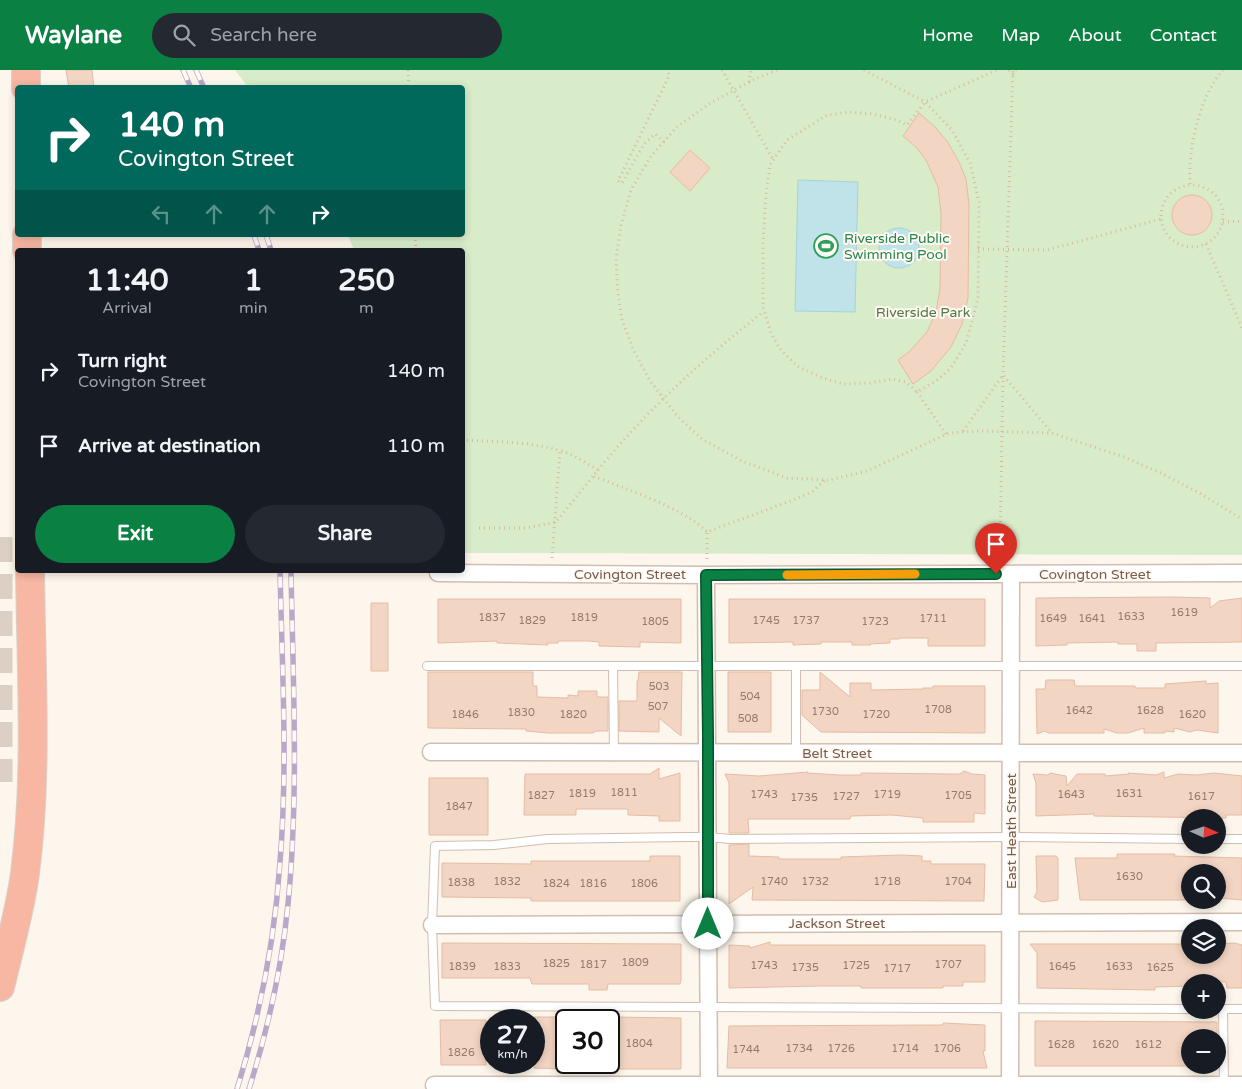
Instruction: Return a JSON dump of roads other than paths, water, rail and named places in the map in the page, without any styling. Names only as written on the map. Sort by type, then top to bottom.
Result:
[{"type":"highway","points":[[26,70],[26,85]]},
{"type":"highway","points":[[0,987],[25,874],[29,826],[32,730],[30,573]]},
{"type":"street","name":"Covington Street","points":[[438,573],[706,575],[1242,573]]},
{"type":"street","name":"East Heath Street","points":[[1010,1087],[1011,574]]},
{"type":"street","points":[[706,575],[709,1085]]},
{"type":"street","name":"Belt Street","points":[[432,752],[1242,753]]},
{"type":"street","name":"Jackson Street","points":[[432,925],[1242,922]]},
{"type":"street","points":[[434,1085],[1010,1087],[1242,1085]]},
{"type":"lane","points":[[427,666],[1242,666]]},
{"type":"lane","points":[[613,666],[614,752]]},
{"type":"lane","points":[[796,666],[796,753]]},
{"type":"lane","points":[[1181,838],[730,839],[708,836],[548,839],[494,845],[435,846],[432,925],[434,1006],[1181,1009]]},
{"type":"lane","points":[[1226,839],[1242,839]]},
{"type":"lane","points":[[1226,1009],[1242,1009]]},
{"type":"lane","points":[[1221,1019],[1224,1086]]},
{"type":"water","name":"Riverside Public Swimming Pool","points":[[798,180],[858,182],[855,312],[795,311]]},
{"type":"water","points":[[903,228],[910,231],[916,237],[919,248],[918,256],[910,265],[903,268],[895,268],[888,265],[880,256],[879,244],[882,237],[891,229]]},
{"type":"tunnel","points":[[0,537],[0,782]]},
{"type":"railway","points":[[183,70],[190,85]]},
{"type":"railway","points":[[196,70],[203,85]]},
{"type":"railway","points":[[255,237],[258,248]]},
{"type":"railway","points":[[267,237],[270,248]]},
{"type":"railway","points":[[237,1089],[253,1033],[265,977],[278,891],[284,789],[280,573]]},
{"type":"railway","points":[[249,1089],[273,997],[282,951],[288,904],[294,779],[291,573]]},
{"type":"place","name":"Riverside Public Swimming Pool","points":[[826,246]]},
{"type":"park label","name":"Riverside Park","points":[[923,312]]}]
